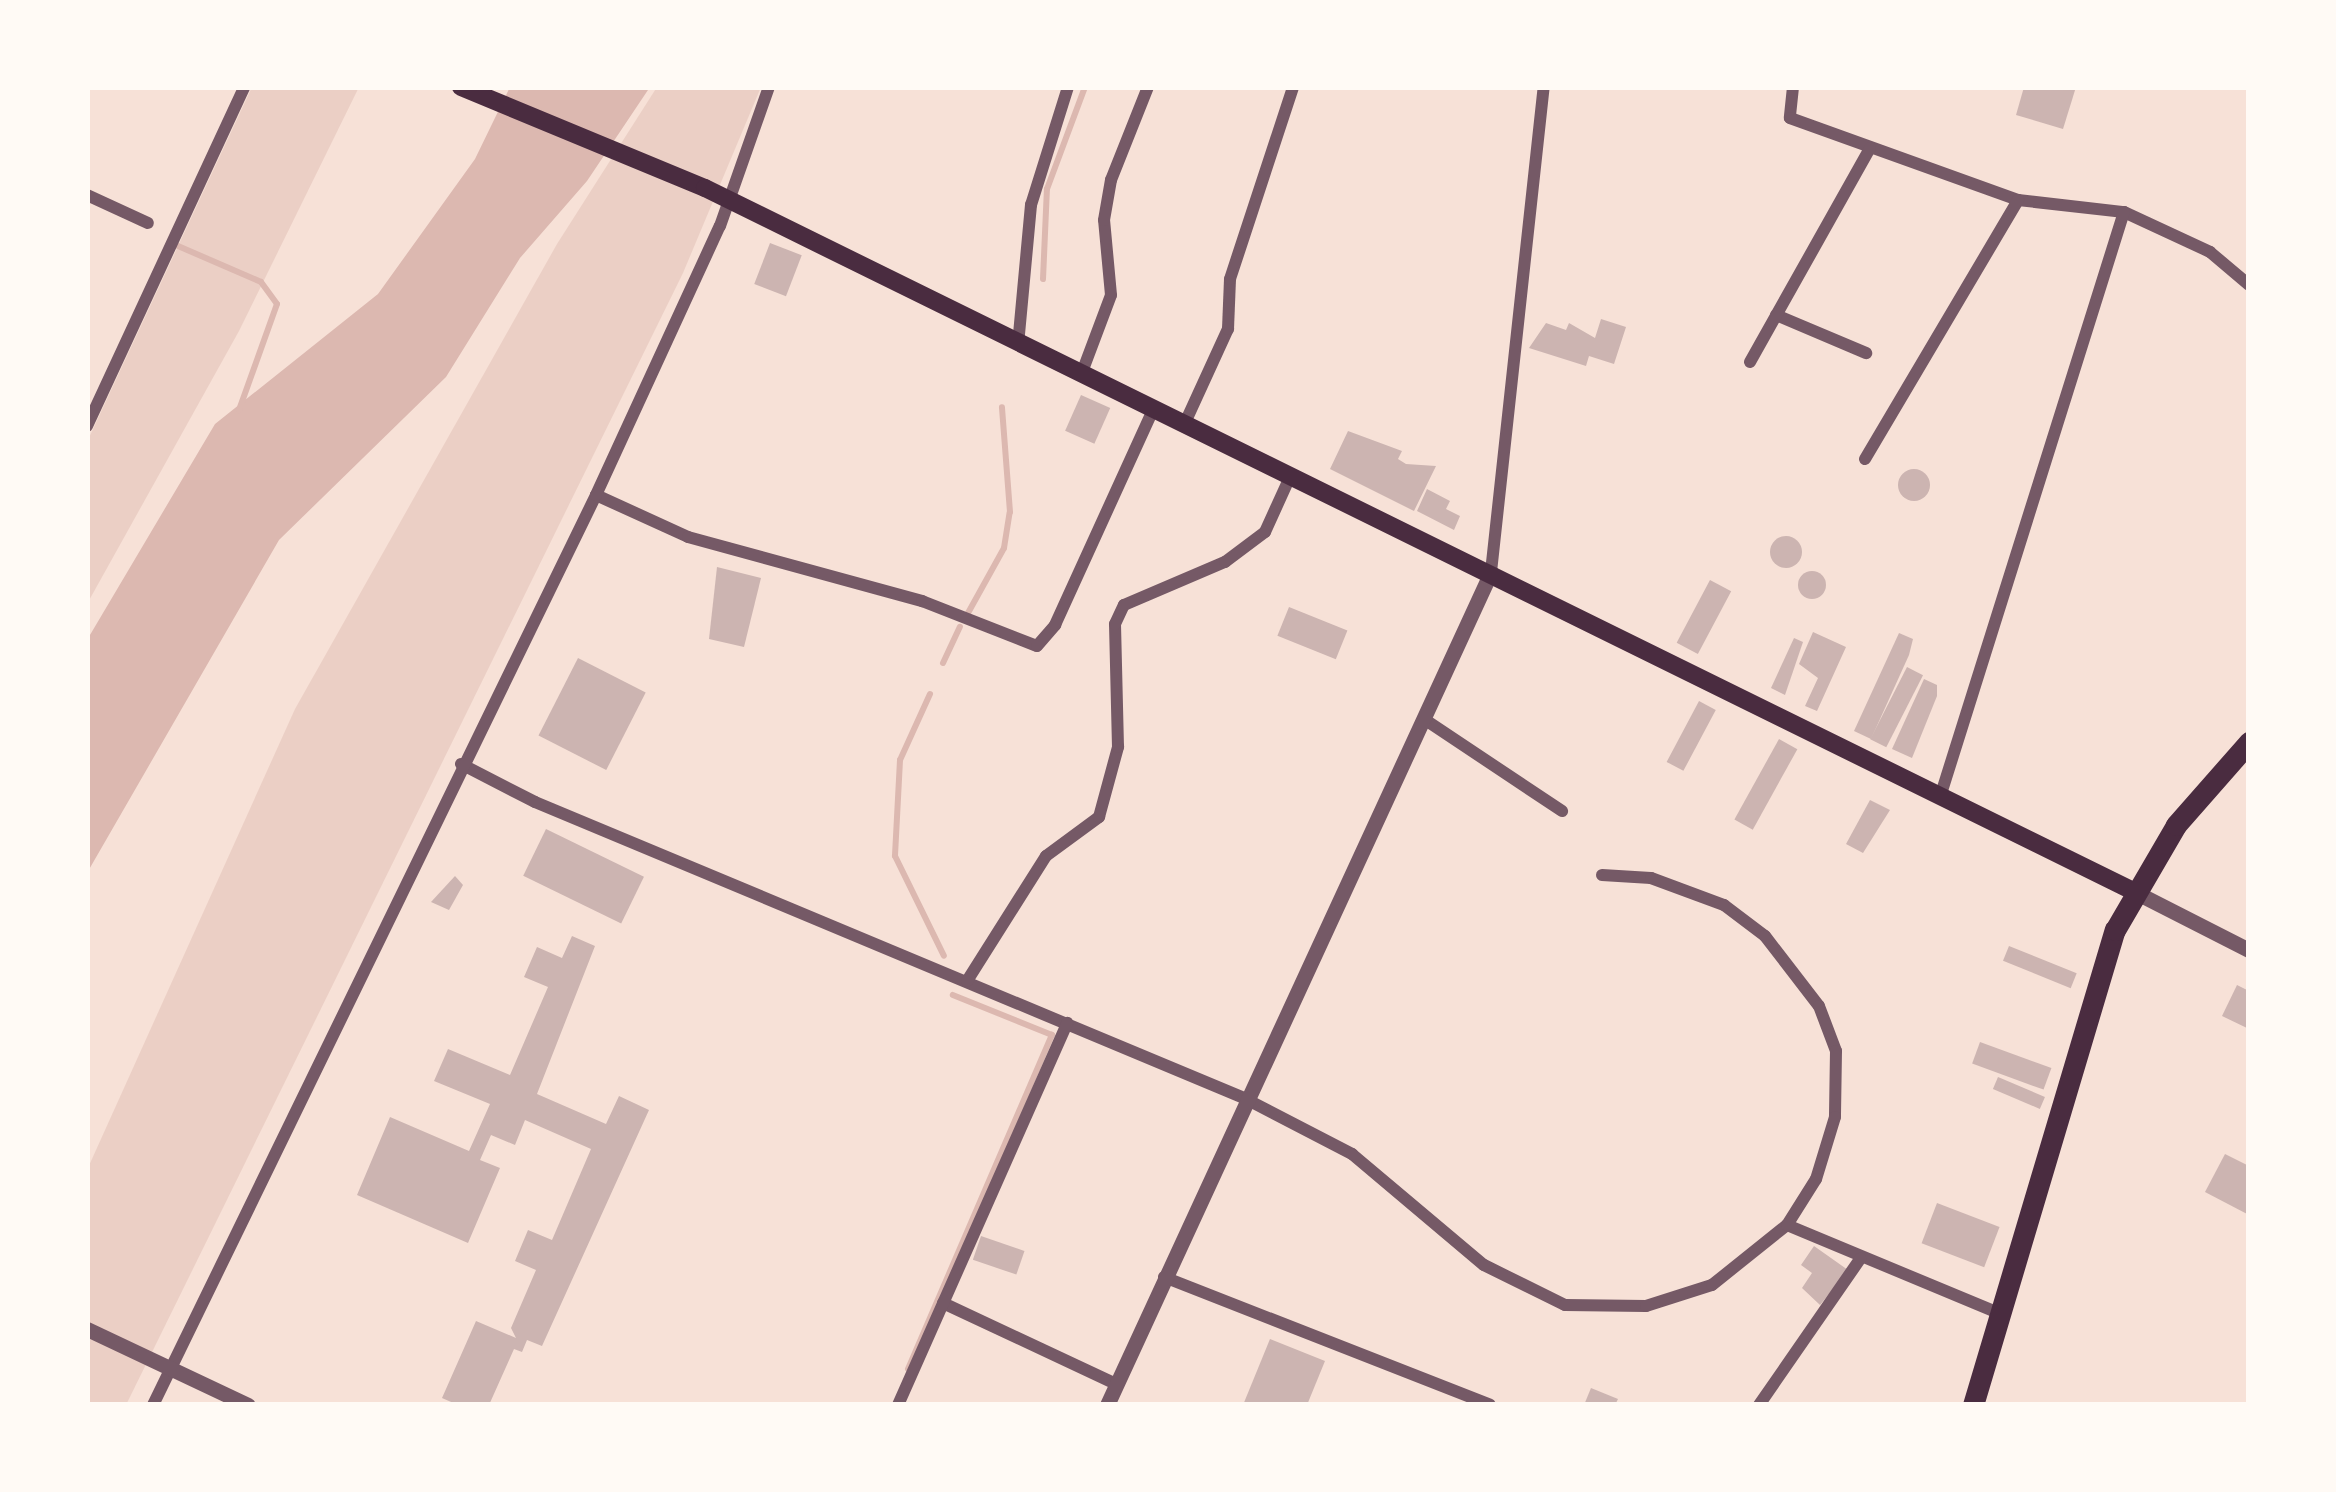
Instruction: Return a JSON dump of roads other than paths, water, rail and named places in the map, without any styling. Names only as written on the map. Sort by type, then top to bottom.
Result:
[{"type":"highway","points":[[1972,1405],[2133,891],[2176,825],[2249,742]]},
{"type":"main road","points":[[461,87],[705,188],[2133,891]]},
{"type":"street","points":[[87,426],[244,87]]},
{"type":"street","points":[[153,1405],[165,1364],[596,495],[730,202],[769,87]]},
{"type":"street","points":[[1018,345],[1031,205],[1068,87]]},
{"type":"street","points":[[1082,375],[1111,295],[1104,220],[1111,180],[1148,87]]},
{"type":"street","points":[[1184,425],[1228,328],[1230,279],[1293,87]]},
{"type":"street","points":[[1107,1405],[1244,1098],[1491,572],[1544,87]]},
{"type":"street","points":[[1792,87],[1790,118],[2018,200],[2124,212],[2210,252],[2249,285]]},
{"type":"street","points":[[1750,362],[1870,148]]},
{"type":"street","points":[[87,195],[148,223]]},
{"type":"street","points":[[1865,459],[2018,200]]},
{"type":"street","points":[[1941,794],[2124,212]]},
{"type":"street","points":[[1776,315],[1866,353]]},
{"type":"street","points":[[596,495],[688,537],[922,601],[1037,646],[1054,626],[1153,410]]},
{"type":"street","points":[[968,981],[1046,856],[1099,817],[1118,747],[1115,623],[1124,604],[1226,562],[1265,532],[1290,477]]},
{"type":"street","points":[[1424,719],[1562,811]]},
{"type":"street","points":[[461,764],[535,802],[1244,1098],[1352,1154],[1484,1265],[1565,1305],[1646,1306],[1712,1285],[1787,1225],[1816,1179],[1835,1117],[1836,1051],[1820,1006],[1765,936],[1724,905],[1651,878],[1602,874]]},
{"type":"street","points":[[2133,891],[2249,950]]},
{"type":"street","points":[[898,1405],[1067,1023]]},
{"type":"street","points":[[1787,1225],[1860,1259],[2001,1313]]},
{"type":"street","points":[[1760,1405],[1860,1259]]},
{"type":"street","points":[[1164,1277],[1490,1405]]},
{"type":"street","points":[[943,1303],[1116,1384]]},
{"type":"street","points":[[87,1329],[248,1405]]},
{"type":"waterway","points":[[1043,279],[1047,189],[1085,87]]},
{"type":"waterway","points":[[178,246],[261,282],[277,304],[239,410]]},
{"type":"waterway","points":[[968,613],[1004,548],[1010,512],[1002,407]]},
{"type":"waterway","points":[[943,663],[960,627]]},
{"type":"waterway","points":[[930,694],[900,760],[895,856],[944,956]]},
{"type":"waterway","points":[[908,1369],[1052,1035],[953,995]]}]
